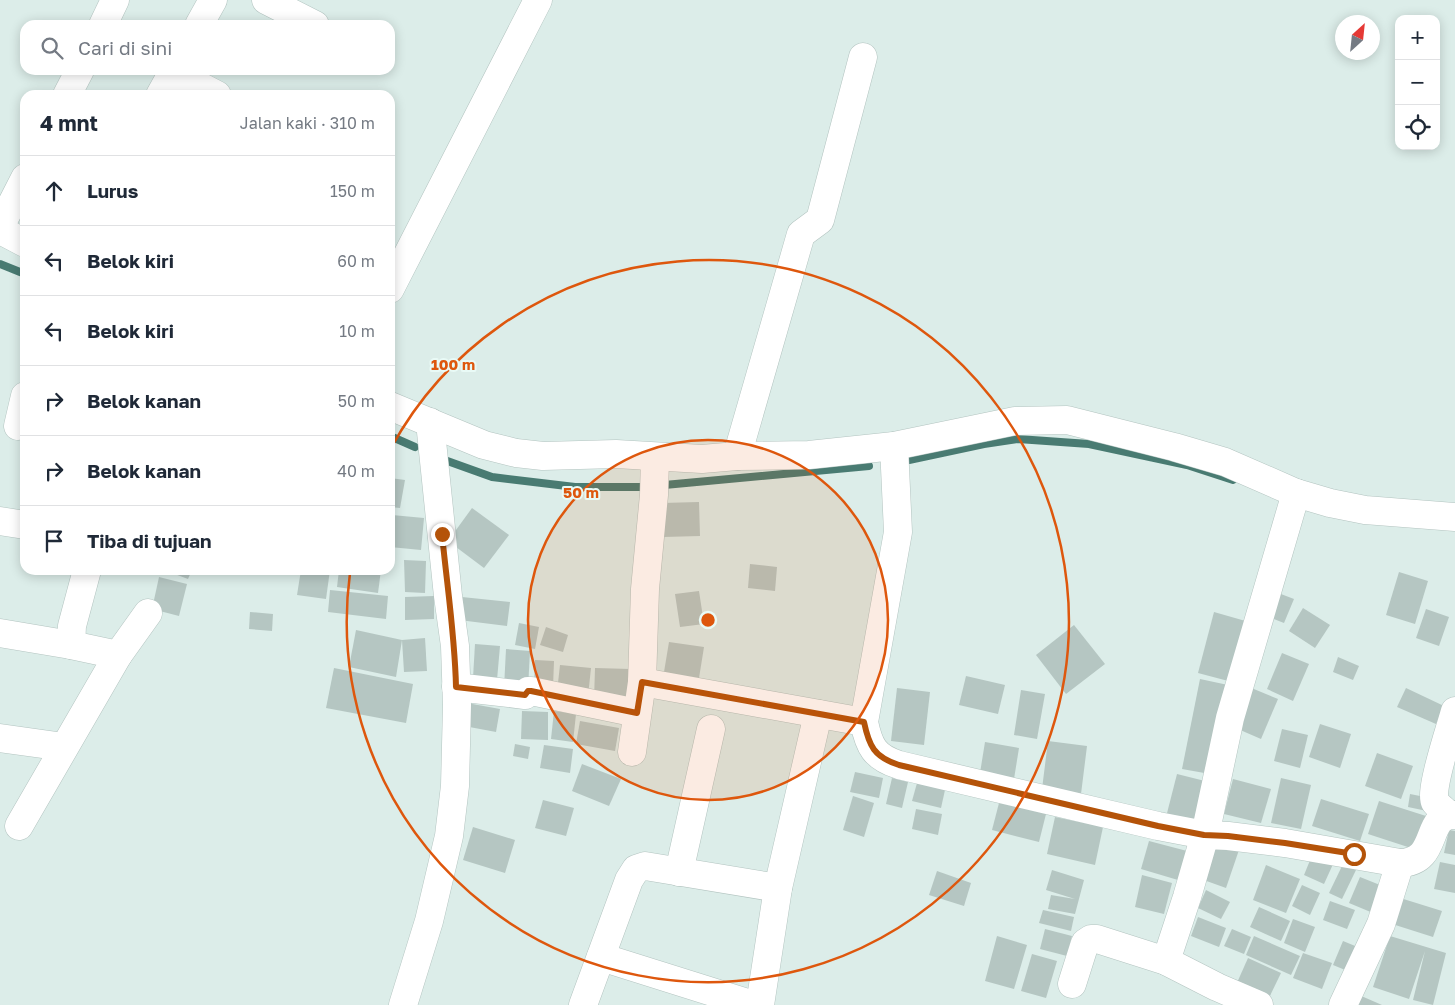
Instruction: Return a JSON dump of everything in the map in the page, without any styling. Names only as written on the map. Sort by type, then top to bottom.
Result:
[{"type":"street","points":[[105,20],[115,0]]},
{"type":"street","points":[[202,20],[213,0]]},
{"type":"street","points":[[266,0],[305,20]]},
{"type":"street","points":[[395,279],[538,0]]},
{"type":"street","points":[[738,456],[801,234],[820,220],[863,57]]},
{"type":"street","points":[[70,90],[77,75]]},
{"type":"street","points":[[169,79],[202,90]]},
{"type":"street","points":[[20,188],[0,228],[20,240]]},
{"type":"street","points":[[395,408],[484,445],[516,453],[544,456],[616,454],[655,474],[702,459],[738,456],[809,455],[894,446],[1015,421],[1067,420],[1226,462],[1294,501],[1330,503],[1365,510],[1455,517]]},
{"type":"street","points":[[18,426],[20,417]]},
{"type":"street","points":[[403,1005],[429,921],[449,836],[455,786],[455,646],[430,422]]},
{"type":"street","points":[[894,446],[898,532],[864,722],[869,744],[879,755],[891,762],[1158,826],[1204,835],[1293,844],[1400,863],[1412,862],[1419,858],[1439,822],[1445,816],[1452,815]]},
{"type":"street","points":[[632,752],[642,682],[645,589],[655,474]]},
{"type":"street","points":[[1166,961],[1187,897],[1204,835],[1230,718],[1294,501]]},
{"type":"street","points":[[0,521],[20,524]]},
{"type":"street","points":[[71,645],[72,626],[86,575]]},
{"type":"street","points":[[19,826],[118,655],[148,613]]},
{"type":"street","points":[[0,634],[71,645],[118,655]]},
{"type":"street","points":[[642,682],[864,722]]},
{"type":"street","points":[[456,687],[525,695],[528,691],[531,691],[637,713]]},
{"type":"street","points":[[1452,815],[1435,803],[1433,796],[1436,778],[1455,711]]},
{"type":"street","points":[[760,1005],[778,888],[818,714]]},
{"type":"street","points":[[679,872],[711,729]]},
{"type":"street","points":[[0,738],[64,747]]},
{"type":"street","points":[[1343,1005],[1381,924],[1400,863]]},
{"type":"street","points":[[584,1005],[629,880],[636,869],[645,866],[778,888]]},
{"type":"street","points":[[1072,984],[1085,942],[1091,939],[1104,940],[1166,961],[1217,987],[1259,1005]]},
{"type":"street","points":[[600,958],[754,1005]]},
{"type":"building","points":[[395,479],[405,480],[400,508],[395,508]]},
{"type":"building","points":[[699,502],[700,536],[663,537],[662,503]]},
{"type":"building","points":[[472,508],[509,535],[484,568],[448,541]]},
{"type":"building","points":[[395,515],[424,518],[421,550],[395,547]]},
{"type":"building","points":[[404,560],[426,561],[425,593],[405,592]]},
{"type":"building","points":[[750,564],[777,567],[775,591],[748,588]]},
{"type":"building","points":[[1399,572],[1428,581],[1415,624],[1386,615]]},
{"type":"building","points":[[177,575],[190,575],[188,579]]},
{"type":"building","points":[[300,575],[329,575],[326,599],[297,595]]},
{"type":"building","points":[[338,575],[380,575],[378,593],[337,587]]},
{"type":"building","points":[[159,577],[187,584],[179,616],[152,609]]},
{"type":"building","points":[[330,590],[388,596],[386,619],[328,612]]},
{"type":"building","points":[[699,591],[704,624],[680,627],[675,594]]},
{"type":"building","points":[[1273,591],[1294,599],[1284,623],[1264,615]]},
{"type":"building","points":[[434,596],[434,619],[405,620],[405,597]]},
{"type":"building","points":[[462,597],[510,602],[507,626],[459,620]]},
{"type":"building","points":[[1303,608],[1330,625],[1315,648],[1289,631]]},
{"type":"building","points":[[1426,609],[1449,617],[1439,646],[1416,638]]},
{"type":"building","points":[[250,612],[273,614],[272,631],[249,629]]},
{"type":"building","points":[[1214,612],[1249,622],[1232,682],[1198,673]]},
{"type":"building","points":[[519,623],[539,627],[535,649],[515,645]]},
{"type":"building","points":[[1074,625],[1105,664],[1066,694],[1036,655]]},
{"type":"building","points":[[546,627],[568,635],[563,652],[540,645]]},
{"type":"building","points":[[356,630],[402,640],[396,677],[349,667]]},
{"type":"building","points":[[425,638],[427,671],[404,672],[402,640]]},
{"type":"building","points":[[669,642],[704,647],[699,678],[664,672]]},
{"type":"building","points":[[475,644],[500,646],[497,680],[473,678]]},
{"type":"building","points":[[506,649],[530,651],[528,689],[504,688]]},
{"type":"building","points":[[1282,653],[1309,664],[1293,701],[1267,689]]},
{"type":"building","points":[[1338,657],[1359,666],[1353,680],[1333,672]]},
{"type":"building","points":[[535,660],[554,661],[553,687],[534,686]]},
{"type":"building","points":[[560,665],[591,668],[588,696],[557,692]]},
{"type":"building","points":[[334,668],[413,684],[406,723],[326,708]]},
{"type":"building","points":[[595,668],[630,669],[629,701],[594,700]]},
{"type":"building","points":[[966,676],[1005,685],[998,714],[959,705]]},
{"type":"building","points":[[1200,679],[1228,685],[1210,774],[1182,769]]},
{"type":"building","points":[[1249,687],[1278,699],[1261,739],[1231,726]]},
{"type":"building","points":[[897,688],[930,692],[924,745],[891,741]]},
{"type":"building","points":[[1406,688],[1444,706],[1436,724],[1397,707]]},
{"type":"building","points":[[1021,690],[1045,694],[1037,739],[1014,735]]},
{"type":"building","points":[[467,703],[500,709],[496,732],[464,726]]},
{"type":"building","points":[[522,711],[548,712],[548,740],[521,739]]},
{"type":"building","points":[[554,711],[576,714],[573,742],[551,739]]},
{"type":"building","points":[[580,721],[619,728],[615,751],[576,744]]},
{"type":"building","points":[[1320,724],[1351,734],[1340,768],[1309,757]]},
{"type":"building","points":[[1282,729],[1308,735],[1300,768],[1274,761]]},
{"type":"building","points":[[1048,741],[1087,746],[1081,794],[1042,789]]},
{"type":"building","points":[[985,742],[1019,748],[1014,779],[980,773]]},
{"type":"building","points":[[515,744],[530,747],[528,759],[513,756]]},
{"type":"building","points":[[544,745],[573,749],[570,773],[540,768]]},
{"type":"building","points":[[1377,753],[1413,766],[1401,799],[1365,786]]},
{"type":"building","points":[[582,764],[621,779],[609,806],[572,791]]},
{"type":"building","points":[[855,772],[883,778],[879,798],[850,792]]},
{"type":"building","points":[[1177,774],[1213,783],[1201,831],[1165,821]]},
{"type":"building","points":[[892,778],[908,782],[902,808],[886,804]]},
{"type":"building","points":[[1281,778],[1311,785],[1301,829],[1271,823]]},
{"type":"building","points":[[1233,779],[1271,789],[1261,823],[1224,814]]},
{"type":"building","points":[[917,783],[945,790],[941,808],[912,801]]},
{"type":"building","points":[[1410,794],[1430,798],[1427,811],[1408,807]]},
{"type":"building","points":[[853,796],[874,803],[864,837],[843,830]]},
{"type":"building","points":[[1321,799],[1369,814],[1360,841],[1312,826]]},
{"type":"building","points":[[543,800],[574,808],[566,836],[535,828]]},
{"type":"building","points":[[1379,801],[1426,816],[1414,849],[1368,834]]},
{"type":"building","points":[[999,803],[1046,814],[1039,842],[992,830]]},
{"type":"building","points":[[916,809],[942,814],[938,835],[912,829]]},
{"type":"building","points":[[1055,817],[1103,827],[1095,865],[1047,854]]},
{"type":"building","points":[[473,827],[515,840],[505,873],[463,860]]},
{"type":"building","points":[[1449,830],[1455,831],[1455,855],[1444,853]]},
{"type":"building","points":[[1215,838],[1240,847],[1226,888],[1201,879]]},
{"type":"building","points":[[1149,841],[1187,851],[1178,880],[1141,869]]},
{"type":"building","points":[[1313,853],[1334,862],[1324,884],[1304,875]]},
{"type":"building","points":[[1440,862],[1455,865],[1455,893],[1434,889]]},
{"type":"building","points":[[1343,864],[1356,870],[1342,899],[1329,893]]},
{"type":"building","points":[[1266,865],[1300,879],[1286,913],[1253,900]]},
{"type":"building","points":[[1052,870],[1084,880],[1075,914],[1048,909],[1051,895],[1075,899],[1046,890]]},
{"type":"building","points":[[937,871],[971,883],[964,906],[929,895]]},
{"type":"building","points":[[1142,875],[1172,883],[1164,914],[1135,907]]},
{"type":"building","points":[[1360,877],[1385,887],[1373,913],[1349,903]]},
{"type":"building","points":[[1302,885],[1320,893],[1310,915],[1292,906]]},
{"type":"building","points":[[1206,890],[1230,902],[1221,919],[1198,908]]},
{"type":"building","points":[[1397,897],[1442,911],[1433,937],[1389,923]]},
{"type":"building","points":[[1330,901],[1355,910],[1347,929],[1323,920]]},
{"type":"building","points":[[1259,907],[1290,921],[1281,941],[1250,927]]},
{"type":"building","points":[[1043,910],[1074,917],[1071,931],[1039,923]]},
{"type":"building","points":[[1198,917],[1226,928],[1219,947],[1191,936]]},
{"type":"building","points":[[1293,919],[1315,927],[1305,952],[1284,943]]},
{"type":"building","points":[[1045,929],[1072,936],[1067,956],[1040,949]]},
{"type":"building","points":[[1232,929],[1251,937],[1244,954],[1224,946]]},
{"type":"building","points":[[997,936],[1027,945],[1014,989],[985,981]]},
{"type":"building","points":[[1254,936],[1300,956],[1291,975],[1246,955]]},
{"type":"building","points":[[1390,936],[1446,953],[1433,1005],[1413,1000],[1425,951],[1409,999],[1373,987]]},
{"type":"building","points":[[1343,941],[1365,950],[1355,974],[1333,965]]},
{"type":"building","points":[[1303,953],[1332,963],[1322,989],[1293,978]]},
{"type":"building","points":[[1032,954],[1057,961],[1046,998],[1021,991]]},
{"type":"building","points":[[1248,958],[1281,973],[1268,1000],[1236,985]]},
{"type":"building","points":[[1359,995],[1382,1005],[1355,1005]]},
{"type":"waterway","points":[[0,264],[20,272]]},
{"type":"waterway","points":[[395,438],[415,447]]},
{"type":"waterway","points":[[909,460],[984,444],[1018,439],[1089,444],[1187,465],[1233,480]]},
{"type":"waterway","points":[[439,458],[492,477],[575,487],[643,487],[869,466]]},
{"type":"route","points":[[442,534],[455,646],[456,687],[525,695],[528,691],[531,691],[637,713],[642,682],[864,722],[869,744],[885,760],[899,765],[1158,826],[1204,835],[1254,839],[1354,854]]}]
